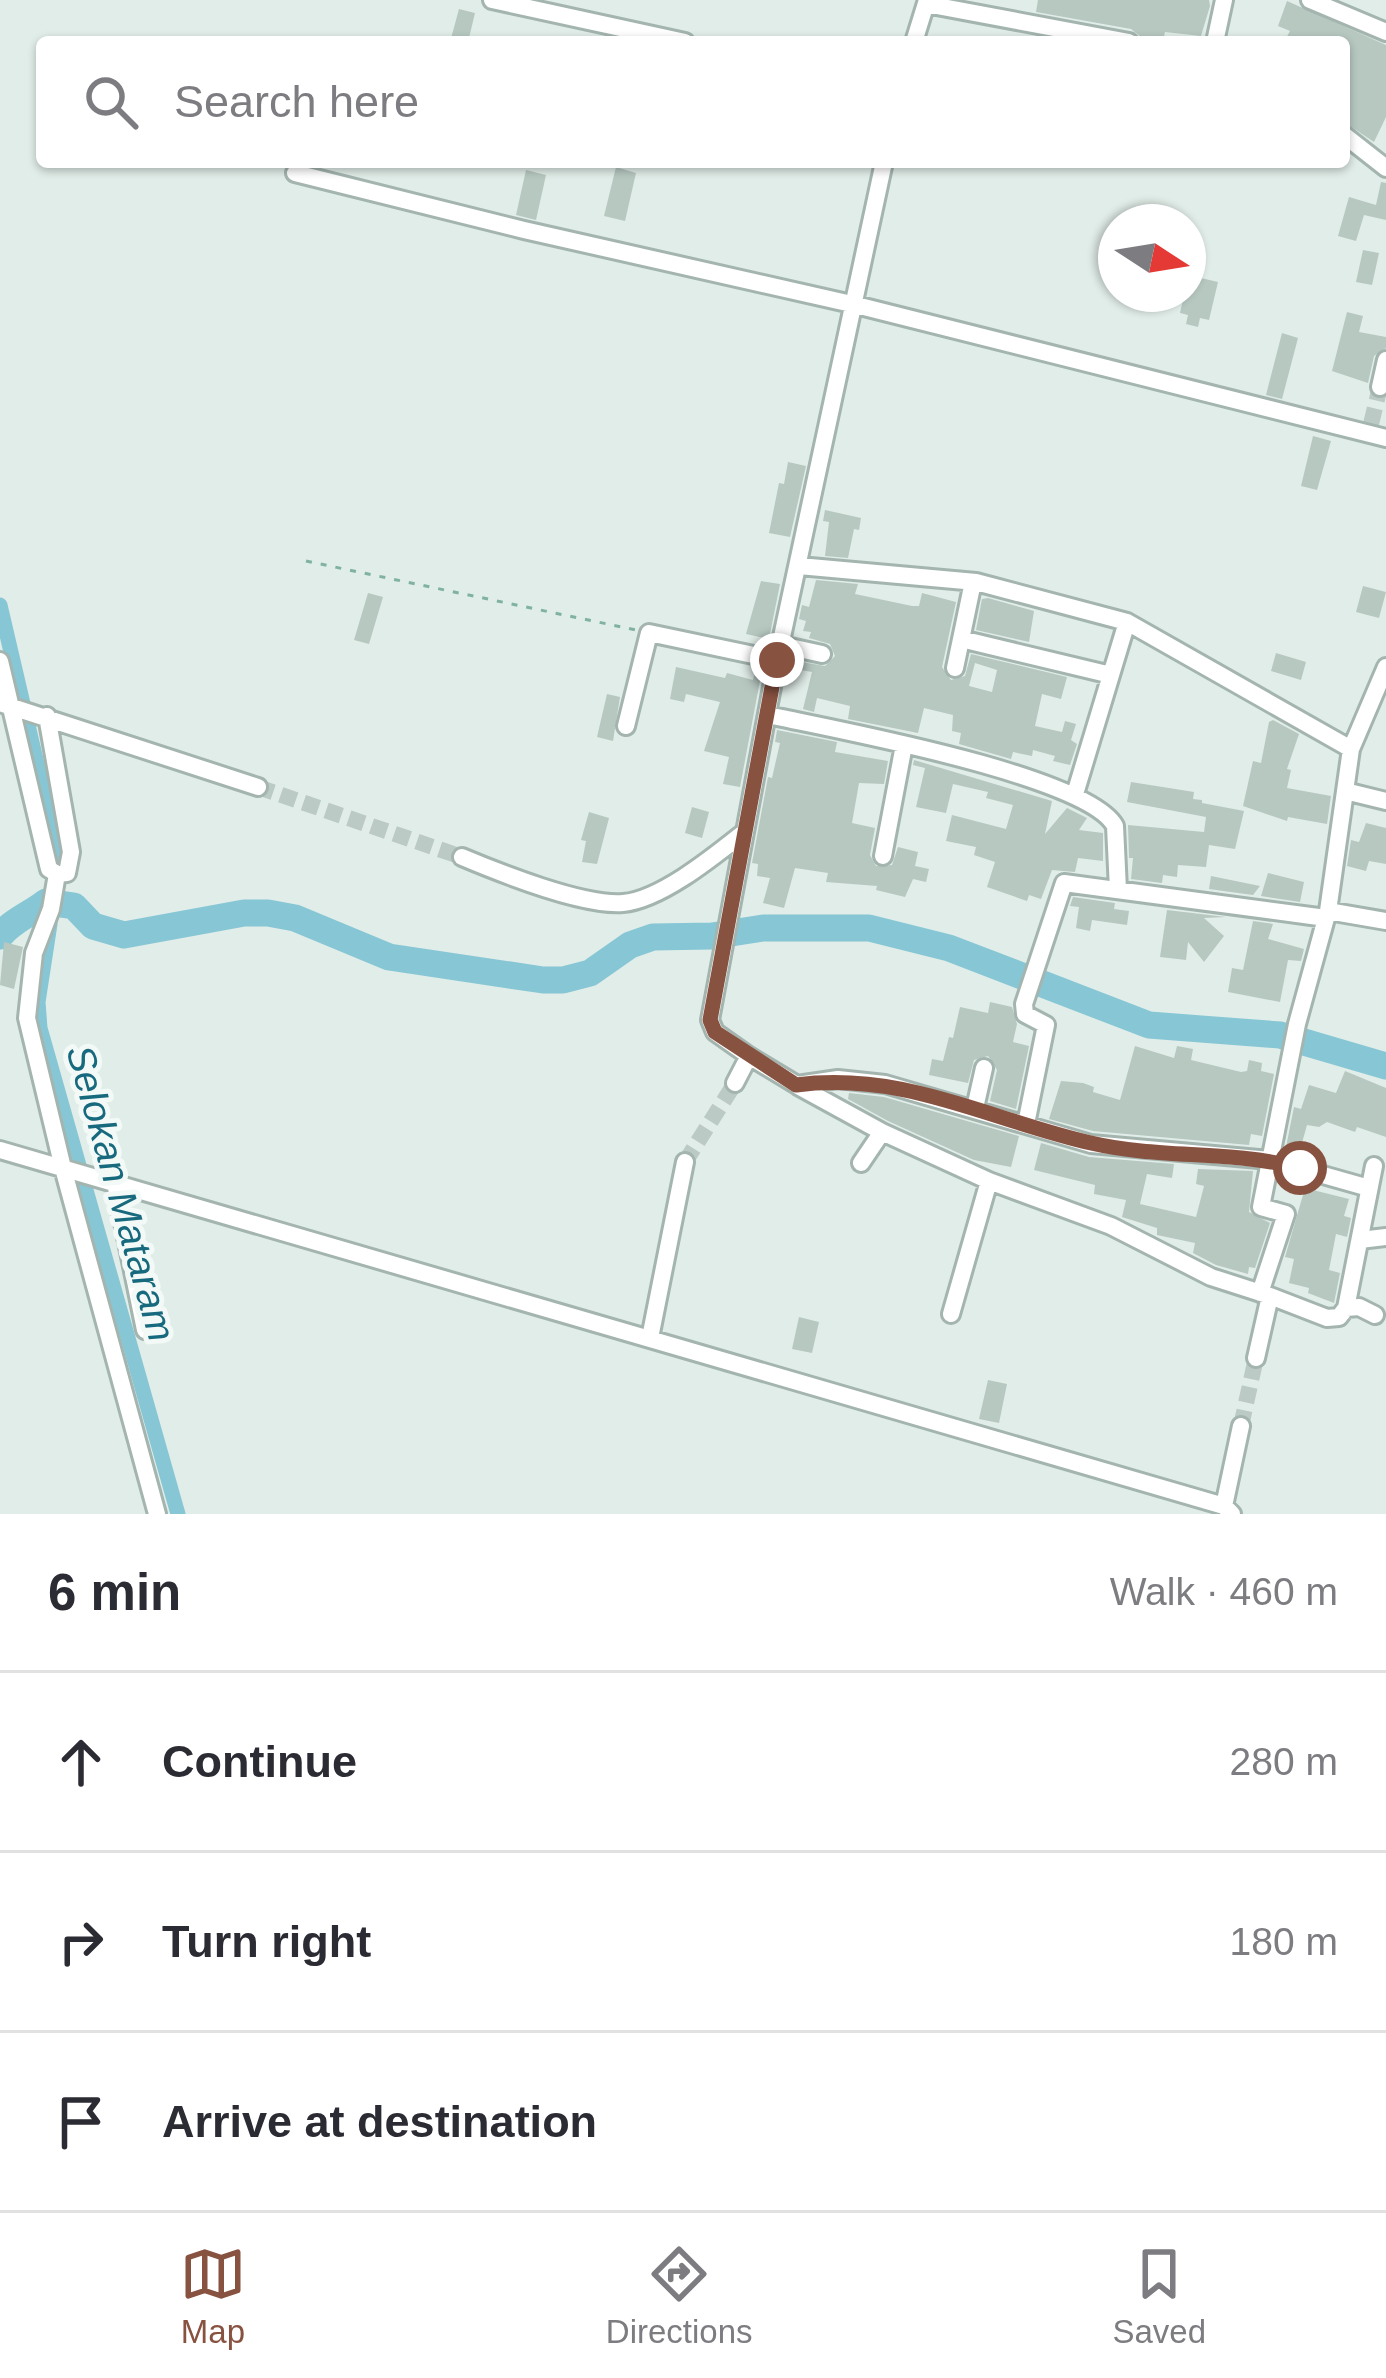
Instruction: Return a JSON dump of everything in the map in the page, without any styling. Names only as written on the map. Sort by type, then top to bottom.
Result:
[{"type":"street","points":[[491,0],[657,36]]},
{"type":"street","points":[[1216,36],[1224,0]]},
{"type":"street","points":[[1310,0],[1386,32]]},
{"type":"street","points":[[916,36],[926,2],[1099,36]]},
{"type":"street","points":[[1350,140],[1386,168]]},
{"type":"street","points":[[883,168],[742,834],[710,1020],[715,1032],[796,1085],[882,1132],[989,1180],[1111,1226],[1211,1277],[1334,1320],[1346,1308],[1374,1166]]},
{"type":"street","points":[[295,173],[1375,432]]},
{"type":"street","points":[[1380,387],[1386,360]]},
{"type":"street","points":[[799,566],[973,582],[1127,622],[1351,749]]},
{"type":"street","points":[[955,668],[973,582]]},
{"type":"street","points":[[1075,794],[1127,622]]},
{"type":"street","points":[[626,725],[650,633],[822,654]]},
{"type":"street","points":[[961,639],[1111,675]]},
{"type":"street","points":[[0,662],[22,709],[71,851],[58,872],[34,953],[27,1018],[157,1514]]},
{"type":"street","points":[[1256,1358],[1265,1294],[1286,1214],[1261,1207],[1297,1024],[1327,915],[1351,749],[1386,667]]},
{"type":"street","points":[[22,709],[258,787]]},
{"type":"street","points":[[22,709],[58,872]]},
{"type":"street","points":[[768,716],[904,745],[1075,794],[1115,826],[1118,890]]},
{"type":"street","points":[[883,856],[904,745]]},
{"type":"street","points":[[1345,791],[1386,801]]},
{"type":"street","points":[[462,857],[566,893],[621,903],[650,895],[742,834]]},
{"type":"street","points":[[1026,1124],[1046,1025],[1025,1014],[1024,1004],[1060,886],[1068,883],[1386,921]]},
{"type":"street","points":[[735,1083],[749,1056]]},
{"type":"street","points":[[976,1108],[984,1068]]},
{"type":"street","points":[[796,1085],[838,1079],[885,1084],[1091,1144],[1270,1160],[1369,1188]]},
{"type":"street","points":[[861,1163],[882,1132]]},
{"type":"street","points":[[0,1150],[1228,1510],[1241,1426]]},
{"type":"street","points":[[650,1338],[685,1162]]},
{"type":"street","points":[[951,1314],[989,1180]]},
{"type":"street","points":[[112,1183],[145,1330]]},
{"type":"street","points":[[1360,1240],[1386,1237]]},
{"type":"street","points":[[1346,1308],[1358,1307],[1375,1315]]},
{"type":"path","points":[[306,561],[650,633]]},
{"type":"building","points":[[1038,0],[1209,0],[1210,6],[1201,36],[1165,32],[1164,36],[1140,36],[1131,29],[1036,12]]},
{"type":"building","points":[[1287,1],[1386,45],[1386,117],[1374,142],[1350,126],[1350,36],[1287,36],[1290,31],[1278,26]]},
{"type":"building","points":[[459,9],[475,13],[469,36],[452,36]]},
{"type":"building","points":[[616,168],[636,173],[625,221],[604,216]]},
{"type":"building","points":[[526,170],[546,175],[536,220],[516,215]]},
{"type":"building","points":[[1381,182],[1386,183],[1386,220],[1364,215],[1356,241],[1338,236],[1349,197],[1376,205]]},
{"type":"building","points":[[1363,250],[1379,253],[1372,285],[1356,282]]},
{"type":"building","points":[[1206,279],[1218,282],[1209,320],[1200,318],[1198,327],[1186,324],[1188,315],[1180,313],[1206,312]]},
{"type":"building","points":[[1347,312],[1363,316],[1359,332],[1386,337],[1386,348],[1374,356],[1368,383],[1332,371]]},
{"type":"building","points":[[1282,333],[1298,338],[1282,399],[1266,395]]},
{"type":"building","points":[[1313,436],[1331,441],[1317,490],[1301,486]]},
{"type":"building","points":[[788,462],[806,466],[790,537],[769,533]]},
{"type":"building","points":[[825,510],[861,518],[848,558],[825,556],[829,522],[823,521]]},
{"type":"building","points":[[816,580],[858,584],[855,594],[912,606],[919,606],[922,593],[956,602],[942,667],[951,680],[965,676],[971,654],[1067,677],[1061,699],[1042,694],[1035,726],[1062,732],[1065,721],[1076,724],[1071,740],[1077,744],[1070,765],[1033,750],[1032,756],[1013,752],[1011,759],[959,744],[961,733],[952,731],[953,715],[924,708],[918,733],[848,719],[850,706],[817,698],[814,712],[803,709],[812,672],[789,668],[790,660],[825,666],[835,656],[830,644],[809,638],[811,632],[803,631],[802,605],[809,607]],"holes":[[[975,663],[997,670],[992,692],[969,686]]]},
{"type":"building","points":[[761,581],[780,584],[769,639],[746,634]]},
{"type":"building","points":[[1363,586],[1386,592],[1379,618],[1356,612]]},
{"type":"building","points":[[368,593],[383,597],[369,644],[354,640]]},
{"type":"building","points":[[982,599],[1034,611],[1029,642],[976,630]]},
{"type":"building","points":[[1276,653],[1306,662],[1301,680],[1271,671]]},
{"type":"building","points":[[676,667],[753,680],[756,669],[762,670],[740,787],[723,784],[729,757],[704,751],[720,702],[686,694],[684,702],[670,699]]},
{"type":"building","points":[[607,694],[620,697],[613,741],[597,737]]},
{"type":"building","points":[[1273,720],[1299,734],[1287,769],[1291,770],[1287,788],[1331,796],[1327,824],[1288,817],[1287,821],[1243,806],[1253,761],[1261,763]]},
{"type":"building","points":[[777,730],[837,742],[835,752],[888,761],[884,784],[859,783],[852,823],[875,828],[870,855],[876,866],[892,865],[898,847],[918,852],[915,866],[929,869],[926,882],[913,879],[905,897],[876,890],[877,886],[826,882],[828,873],[795,868],[784,908],[763,903],[770,878],[757,876],[758,864],[752,863],[768,777],[772,778],[780,743],[775,742]]},
{"type":"building","points":[[914,760],[1052,801],[1045,834],[1067,808],[1087,818],[1079,830],[1103,833],[1103,861],[1078,858],[1075,872],[1052,870],[1041,899],[1029,895],[1027,901],[987,887],[995,862],[974,855],[976,847],[946,841],[952,815],[1006,829],[1013,805],[986,798],[988,792],[953,784],[946,813],[916,807],[925,768],[913,765]]},
{"type":"building","points":[[1131,782],[1194,792],[1193,799],[1202,803],[1244,811],[1235,849],[1209,845],[1206,867],[1178,865],[1177,877],[1163,875],[1162,883],[1131,879],[1128,825],[1204,832],[1206,817],[1127,802]]},
{"type":"building","points":[[692,807],[709,812],[702,838],[685,833]]},
{"type":"building","points":[[589,812],[609,818],[597,864],[582,862],[586,841],[581,840]]},
{"type":"building","points":[[1366,823],[1386,828],[1386,864],[1369,861],[1366,871],[1347,866],[1351,840],[1359,842]]},
{"type":"building","points":[[1268,873],[1304,882],[1300,902],[1261,896]]},
{"type":"building","points":[[1211,876],[1260,886],[1253,895],[1209,889]]},
{"type":"building","points":[[1073,897],[1115,903],[1114,909],[1129,911],[1127,925],[1092,920],[1090,931],[1076,928],[1079,907],[1070,906]]},
{"type":"building","points":[[1167,910],[1226,917],[1204,918],[1224,936],[1204,962],[1188,942],[1186,960],[1160,957]]},
{"type":"building","points":[[1253,921],[1273,924],[1268,939],[1304,949],[1301,961],[1288,960],[1280,1002],[1228,992],[1232,968],[1243,970]]},
{"type":"building","points":[[4,942],[23,947],[14,989],[0,985]]},
{"type":"building","points":[[990,1002],[1012,1007],[1017,1024],[1013,1042],[1029,1046],[1016,1109],[990,1101],[997,1070],[988,1056],[974,1060],[968,1083],[929,1075],[932,1059],[943,1061],[960,1007],[988,1013]]},
{"type":"building","points":[[1135,1046],[1174,1058],[1177,1046],[1193,1049],[1191,1060],[1241,1072],[1247,1071],[1249,1060],[1262,1063],[1261,1071],[1274,1074],[1262,1136],[1251,1134],[1249,1145],[1093,1131],[1049,1119],[1061,1081],[1083,1083],[1094,1087],[1093,1092],[1120,1100]]},
{"type":"building","points":[[1345,1071],[1386,1088],[1386,1137],[1327,1122],[1319,1127],[1307,1125],[1300,1150],[1286,1147],[1294,1107],[1301,1109],[1309,1085],[1336,1093]]},
{"type":"building","points":[[849,1093],[884,1097],[1019,1136],[1011,1167],[974,1160],[888,1121],[848,1099]]},
{"type":"building","points":[[1041,1143],[1089,1157],[1174,1164],[1172,1178],[1147,1174],[1140,1204],[1196,1217],[1204,1186],[1196,1184],[1198,1169],[1253,1171],[1249,1212],[1270,1223],[1255,1268],[1249,1267],[1248,1274],[1216,1265],[1193,1253],[1195,1243],[1157,1235],[1157,1228],[1122,1217],[1126,1200],[1094,1194],[1095,1185],[1034,1170]]},
{"type":"building","points":[[1305,1188],[1349,1199],[1344,1216],[1351,1218],[1347,1237],[1336,1234],[1329,1270],[1340,1273],[1334,1303],[1289,1283],[1294,1259],[1285,1257]]},
{"type":"building","points":[[799,1317],[819,1322],[812,1353],[792,1349]]},
{"type":"building","points":[[988,1380],[1007,1384],[999,1423],[979,1419]]},
{"type":"waterway","name":"Selokan Mataram","points":[[0,605],[59,858],[57,883]]},
{"type":"waterway","points":[[0,936],[46,902],[74,906],[93,926],[124,935],[244,913],[268,913],[295,918],[389,957],[563,980],[590,973],[630,945],[653,937],[712,936],[763,928],[869,928],[949,948],[1149,1025],[1280,1035],[1386,1066]]},
{"type":"waterway","name":"Selokan Mataram","points":[[50,924],[38,1002],[40,1028],[178,1514]]},
{"type":"tunnel","points":[[1371,424],[1380,387]]},
{"type":"tunnel","points":[[258,787],[462,857]]},
{"type":"tunnel","points":[[685,1162],[735,1083]]},
{"type":"tunnel","points":[[1241,1426],[1256,1358]]},
{"type":"route","points":[[777,660],[710,1020],[715,1032],[796,1085],[838,1079],[885,1084],[1091,1144],[1246,1156],[1300,1168]]}]
